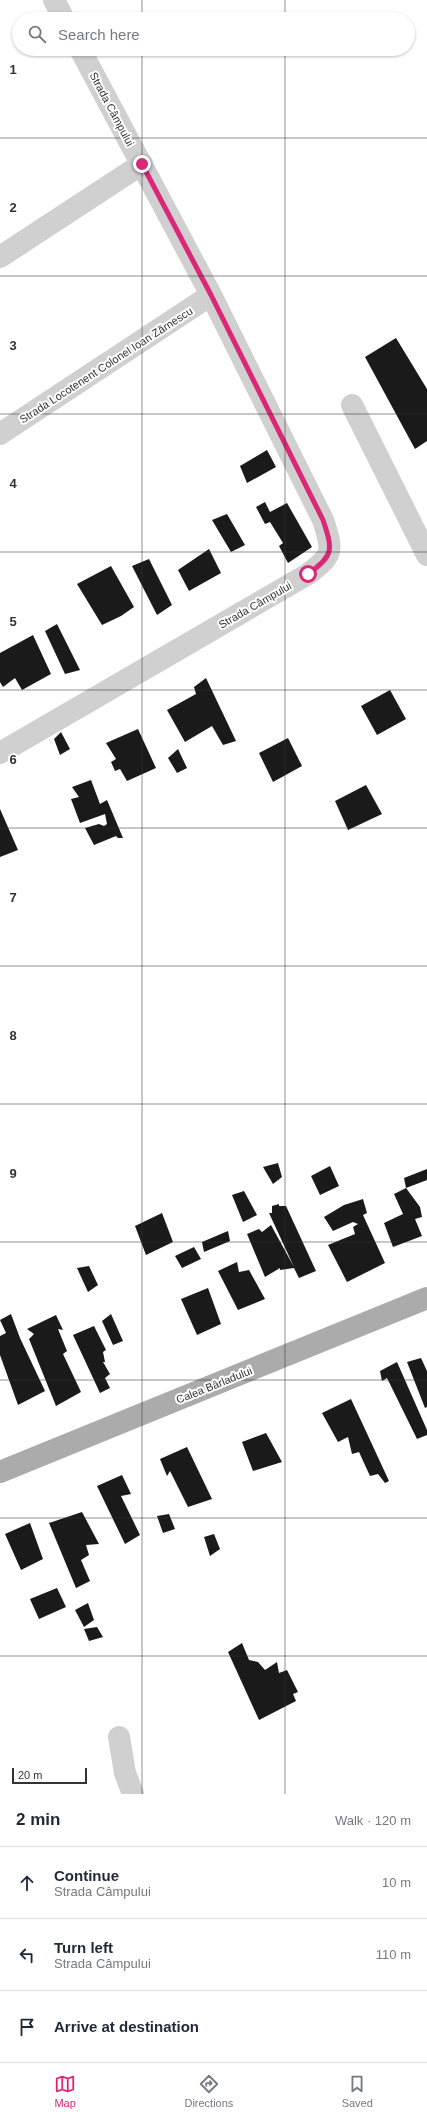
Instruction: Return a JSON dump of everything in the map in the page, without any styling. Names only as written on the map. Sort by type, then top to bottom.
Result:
[{"type":"main road","name":"Calea Bârladului","points":[[0,1472],[427,1298]]},
{"type":"street","points":[[54,0],[60,12]]},
{"type":"street","name":"Strada Câmpului","points":[[0,753],[308,574],[324,563],[330,551],[329,538],[323,520],[211,295],[84,56]]},
{"type":"street","points":[[0,257],[142,164]]},
{"type":"street","name":"Strada Locotenent Colonel Ioan Zărnescu","points":[[0,434],[211,295]]},
{"type":"street","points":[[352,405],[427,555]]},
{"type":"street","points":[[119,1737],[125,1773],[133,1794]]},
{"type":"building","points":[[396,338],[427,389],[427,441],[415,449],[365,357]]},
{"type":"building","points":[[267,450],[276,467],[247,483],[240,466]]},
{"type":"building","points":[[265,502],[270,512],[287,503],[312,547],[288,563],[279,546],[283,543],[270,522],[265,524],[256,507]]},
{"type":"building","points":[[227,514],[245,545],[231,552],[212,520]]},
{"type":"building","points":[[209,549],[221,573],[189,591],[178,570]]},
{"type":"building","points":[[149,559],[172,605],[157,615],[132,566]]},
{"type":"building","points":[[111,566],[134,607],[121,616],[102,625],[77,584]]},
{"type":"building","points":[[57,624],[80,670],[65,674],[45,631]]},
{"type":"building","points":[[33,635],[51,674],[22,690],[15,678],[3,687],[0,682],[0,653]]},
{"type":"building","points":[[206,678],[236,741],[223,745],[212,726],[185,742],[167,710],[196,694],[194,687]]},
{"type":"building","points":[[390,690],[406,719],[377,735],[361,706]]},
{"type":"building","points":[[138,729],[156,768],[127,781],[120,769],[115,771],[111,762],[116,759],[106,743]]},
{"type":"building","points":[[61,732],[70,749],[60,755],[54,739]]},
{"type":"building","points":[[288,738],[302,766],[273,782],[259,753]]},
{"type":"building","points":[[178,749],[187,768],[177,773],[168,758]]},
{"type":"building","points":[[91,780],[100,804],[107,800],[123,838],[118,838],[116,836],[94,845],[85,828],[99,824],[104,826],[107,824],[105,814],[80,823],[71,799],[79,797],[72,787]]},
{"type":"building","points":[[366,785],[382,814],[348,830],[335,801]]},
{"type":"building","points":[[0,809],[18,850],[0,857]]},
{"type":"building","points":[[278,1163],[282,1177],[273,1184],[263,1167]]},
{"type":"building","points":[[330,1166],[339,1186],[320,1195],[311,1176]]},
{"type":"building","points":[[427,1169],[427,1180],[406,1188],[404,1178]]},
{"type":"building","points":[[406,1188],[420,1207],[422,1217],[415,1219],[422,1236],[393,1247],[384,1223],[403,1214],[394,1194]]},
{"type":"building","points":[[244,1191],[257,1215],[243,1222],[232,1195]]},
{"type":"building","points":[[363,1199],[367,1213],[363,1215],[385,1263],[347,1282],[328,1245],[355,1234],[353,1227],[358,1224],[353,1222],[333,1231],[324,1217],[344,1205]]},
{"type":"building","points":[[279,1204],[279,1206],[286,1206],[316,1271],[299,1278],[294,1268],[280,1270],[280,1268],[265,1277],[247,1234],[259,1229],[262,1232],[271,1225],[294,1267],[269,1213],[272,1213],[272,1206]]},
{"type":"building","points":[[162,1213],[173,1242],[146,1255],[135,1226]]},
{"type":"building","points":[[228,1231],[230,1241],[204,1252],[202,1242]]},
{"type":"building","points":[[194,1247],[201,1259],[182,1268],[175,1256]]},
{"type":"building","points":[[237,1262],[239,1272],[249,1270],[265,1299],[238,1310],[218,1271]]},
{"type":"building","points":[[89,1266],[98,1285],[88,1292],[77,1268]]},
{"type":"building","points":[[208,1288],[221,1324],[197,1335],[181,1299]]},
{"type":"building","points":[[11,1314],[20,1338],[45,1391],[18,1405],[0,1355],[0,1336],[6,1333],[0,1320]]},
{"type":"building","points":[[111,1314],[123,1341],[113,1345],[102,1321]]},
{"type":"building","points":[[56,1315],[63,1330],[58,1329],[67,1351],[63,1354],[81,1392],[56,1406],[29,1339],[34,1334],[27,1329]]},
{"type":"building","points":[[94,1326],[106,1350],[103,1352],[105,1362],[103,1362],[110,1374],[105,1378],[110,1388],[100,1393],[73,1335]]},
{"type":"building","points":[[421,1358],[427,1371],[427,1407],[425,1408],[407,1362]]},
{"type":"building","points":[[397,1362],[427,1430],[427,1435],[417,1439],[387,1378],[382,1381],[380,1371]]},
{"type":"building","points":[[351,1399],[389,1481],[385,1483],[378,1474],[370,1476],[359,1452],[352,1454],[348,1437],[338,1442],[322,1413]]},
{"type":"building","points":[[266,1433],[282,1462],[253,1471],[242,1442]]},
{"type":"building","points":[[187,1447],[212,1499],[188,1507],[170,1471],[167,1476],[160,1459]]},
{"type":"building","points":[[122,1475],[131,1494],[121,1496],[140,1535],[125,1544],[97,1486]]},
{"type":"building","points":[[82,1512],[99,1544],[86,1545],[89,1555],[81,1560],[90,1581],[76,1588],[49,1523]]},
{"type":"building","points":[[169,1514],[175,1529],[163,1533],[157,1516]]},
{"type":"building","points":[[30,1523],[43,1559],[21,1570],[5,1534]]},
{"type":"building","points":[[214,1534],[220,1549],[210,1556],[204,1537]]},
{"type":"building","points":[[57,1588],[66,1607],[39,1619],[30,1599]]},
{"type":"building","points":[[88,1603],[94,1620],[84,1627],[75,1610]]},
{"type":"building","points":[[97,1627],[103,1637],[89,1641],[84,1629]]},
{"type":"building","points":[[242,1643],[249,1660],[258,1662],[265,1670],[277,1662],[279,1673],[287,1670],[298,1692],[293,1694],[296,1701],[259,1720],[228,1652]]},
{"type":"route","points":[[142,164],[211,295],[323,520],[329,538],[330,551],[324,563],[308,574]]}]
